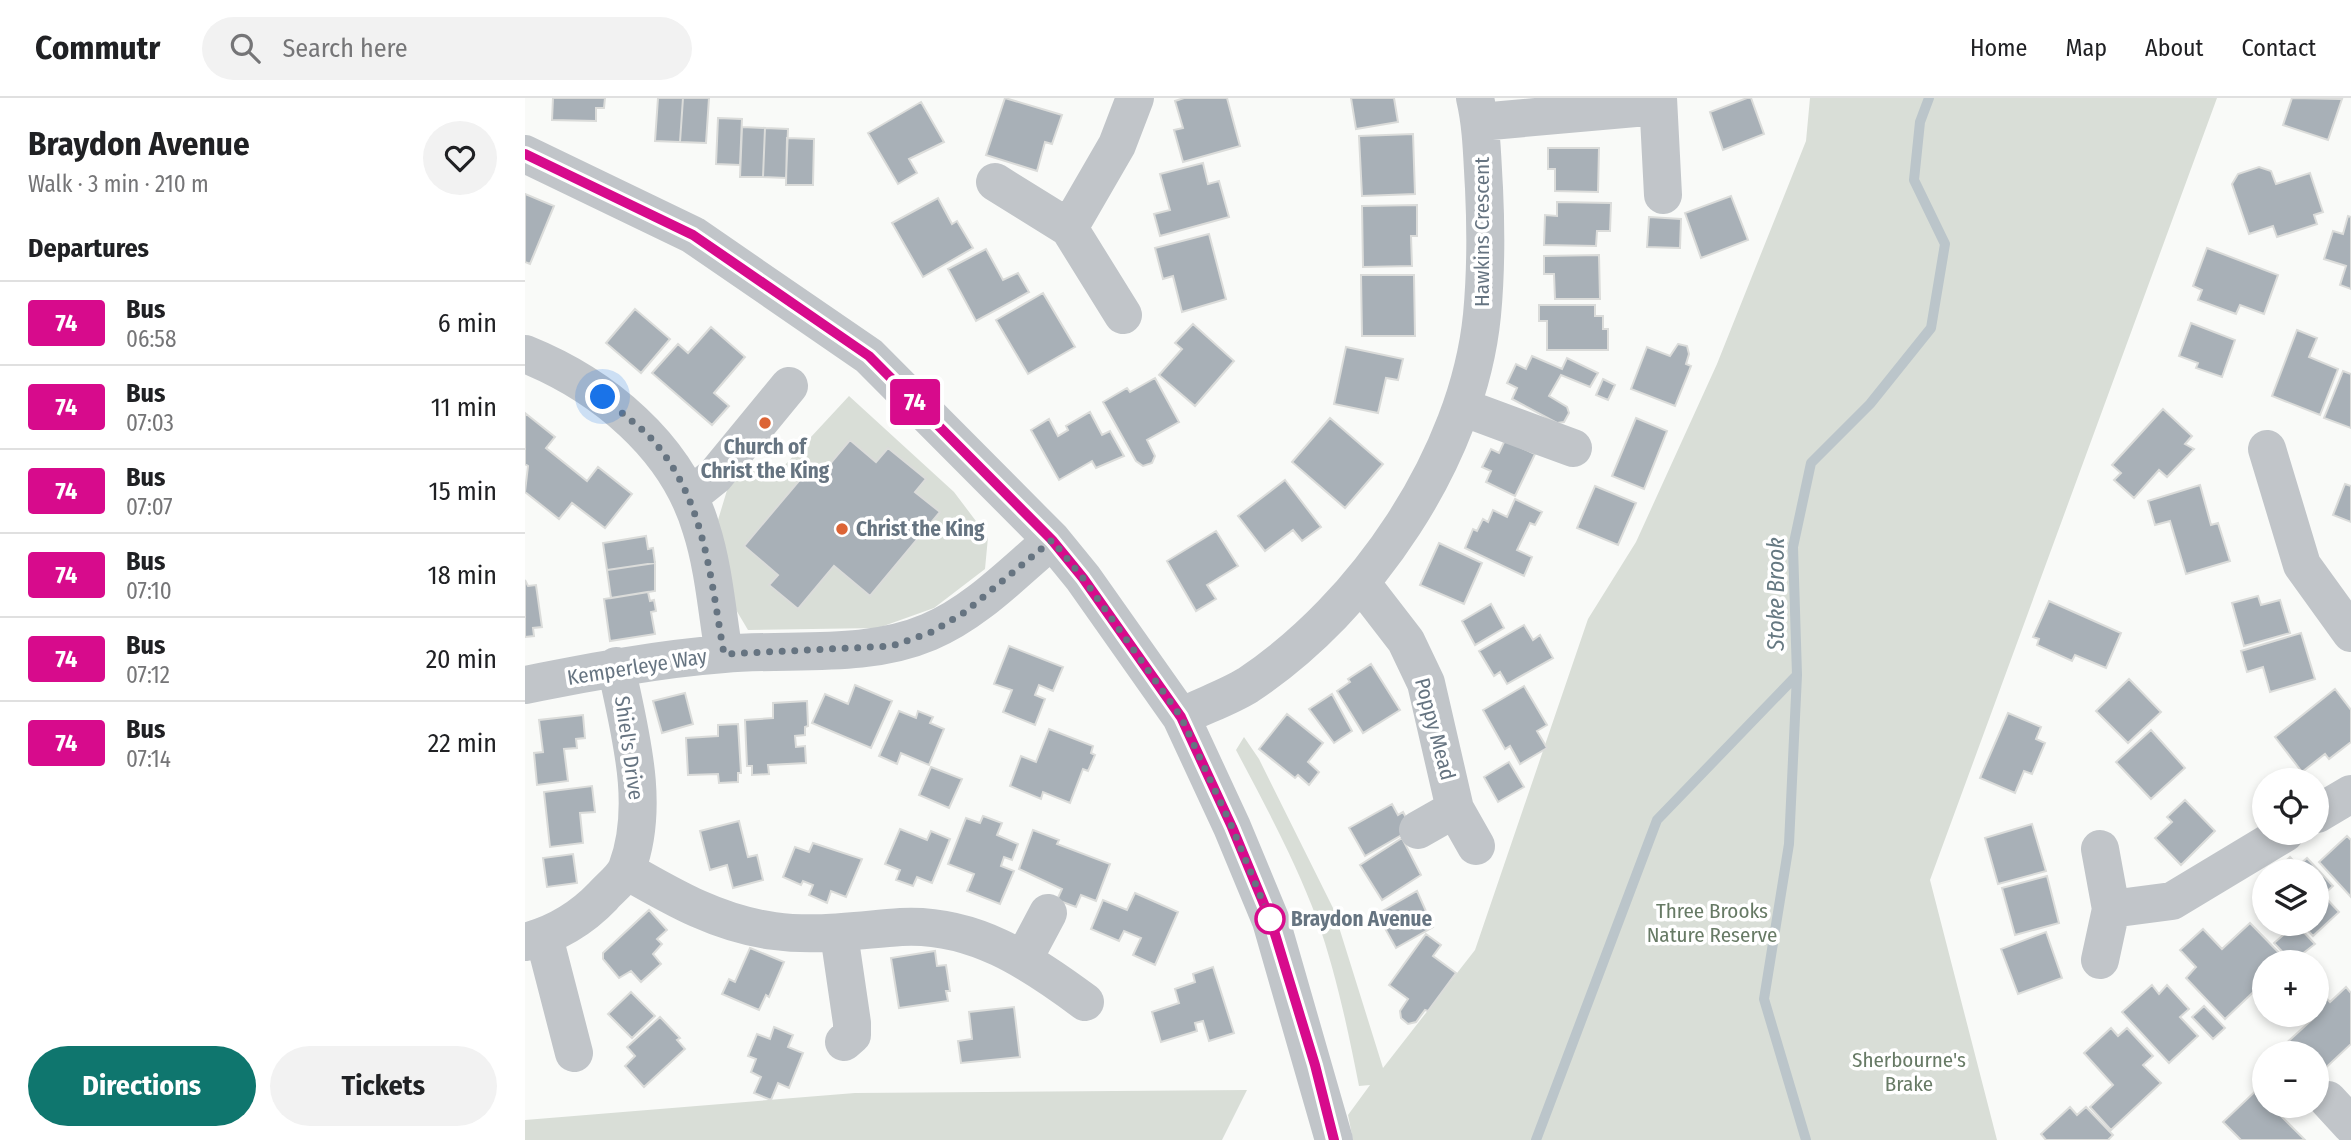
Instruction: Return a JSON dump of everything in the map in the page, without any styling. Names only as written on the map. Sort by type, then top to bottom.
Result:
[{"type":"street","points":[[1069,228],[1117,145],[1135,98]]},
{"type":"street","points":[[1478,110],[1658,102],[1663,195]]},
{"type":"street","name":"Hawkins Crescent","points":[[1181,717],[1246,686],[1304,642],[1362,584],[1420,502],[1462,407],[1482,317],[1486,223],[1478,110]]},
{"type":"street","points":[[525,153],[693,235],[869,356],[1052,540],[1083,578],[1181,717],[1232,827],[1271,921],[1334,1140]]},
{"type":"street","points":[[995,182],[1069,228],[1123,315]]},
{"type":"street","points":[[525,354],[544,361],[603,397],[649,436],[690,496],[702,530],[724,654]]},
{"type":"street","points":[[690,496],[715,476],[789,386]]},
{"type":"street","points":[[1462,407],[1573,448]]},
{"type":"street","points":[[2267,449],[2302,565],[2351,633]]},
{"type":"street","name":"Kemperleye Way","points":[[525,685],[616,666],[724,654],[892,646],[932,632],[965,612],[1052,540]]},
{"type":"street","name":"Poppy Mead","points":[[1362,584],[1406,641],[1426,683],[1455,809],[1476,846]]},
{"type":"street","name":"Shiel's Drive","points":[[616,666],[636,769],[637,810],[627,871]]},
{"type":"street","points":[[2329,807],[2351,794]]},
{"type":"street","name":"Poppy Mead","points":[[1418,830],[1455,809]]},
{"type":"street","points":[[2112,909],[2172,901],[2265,845]]},
{"type":"street","points":[[2100,849],[2112,909],[2100,960]]},
{"type":"street","points":[[574,1053],[535,939],[578,919],[627,871],[691,907],[739,925],[775,931],[839,934],[904,927],[949,931],[994,943],[1024,958],[1085,1002]]},
{"type":"street","points":[[1024,958],[1048,913]]},
{"type":"street","points":[[839,934],[852,1023],[852,1035],[844,1042]]},
{"type":"green space","name":"Three Brooks Nature Reserve","points":[[1810,98],[2217,98],[1930,880],[1997,1140],[1353,1140],[1348,1115],[1370,1085],[1359,1086],[1336,981],[1317,919],[1279,833],[1236,750],[1244,737],[1259,759],[1333,908],[1383,1068],[1475,950],[1588,619],[1636,542],[1717,364],[1806,141]]},
{"type":"green space","points":[[849,396],[954,492],[988,537],[985,569],[934,608],[878,628],[748,630],[729,598],[718,520],[728,487],[751,462],[772,479]],"holes":[[[850,440],[876,462],[888,448],[925,479],[915,492],[940,513],[870,595],[834,566],[798,609],[770,585],[778,575],[744,546],[813,463],[824,471]]]},
{"type":"green space","points":[[1247,1090],[1222,1140],[525,1140],[525,1120],[855,1093]]},
{"type":"building","points":[[553,98],[605,98],[604,108],[596,108],[596,121],[552,120]]},
{"type":"building","points":[[658,98],[683,98],[680,142],[655,141]]},
{"type":"building","points":[[683,98],[709,98],[706,143],[680,142]]},
{"type":"building","points":[[1005,98],[1062,115],[1052,144],[1045,142],[1037,171],[986,155]]},
{"type":"building","points":[[1184,98],[1227,98],[1240,146],[1183,162],[1174,130],[1183,128],[1175,101]]},
{"type":"building","points":[[1351,98],[1394,98],[1398,122],[1356,129]]},
{"type":"building","points":[[1751,98],[1764,134],[1723,150],[1710,112]]},
{"type":"building","points":[[2292,98],[2342,99],[2328,140],[2283,125]]},
{"type":"building","points":[[921,102],[944,142],[909,159],[917,173],[898,184],[868,133]]},
{"type":"building","points":[[718,118],[742,119],[740,165],[716,164]]},
{"type":"building","points":[[742,127],[765,128],[763,177],[740,177]]},
{"type":"building","points":[[765,128],[788,129],[786,178],[763,177]]},
{"type":"building","points":[[1413,134],[1415,194],[1362,196],[1359,136]]},
{"type":"building","points":[[787,138],[814,139],[813,185],[786,185]]},
{"type":"building","points":[[1548,148],[1599,148],[1598,192],[1555,191],[1555,169],[1548,169]]},
{"type":"building","points":[[1203,163],[1208,184],[1219,181],[1229,217],[1160,236],[1154,214],[1170,210],[1160,174]]},
{"type":"building","points":[[2259,167],[2271,171],[2276,184],[2310,173],[2323,212],[2314,215],[2317,224],[2277,237],[2273,226],[2249,234],[2232,184],[2238,174]]},
{"type":"building","points":[[525,194],[554,206],[530,264],[525,262]]},
{"type":"building","points":[[1731,196],[1748,240],[1701,258],[1685,213]]},
{"type":"building","points":[[938,198],[952,224],[957,221],[973,248],[923,277],[892,223]]},
{"type":"building","points":[[1557,202],[1611,203],[1610,231],[1597,231],[1596,246],[1544,245],[1545,215],[1557,216]]},
{"type":"building","points":[[1417,205],[1417,236],[1411,236],[1412,266],[1363,267],[1362,206]]},
{"type":"building","points":[[2348,216],[2351,217],[2351,289],[2340,285],[2346,266],[2324,259],[2333,231],[2343,234]]},
{"type":"building","points":[[1649,217],[1681,219],[1680,248],[1647,247]]},
{"type":"building","points":[[1209,234],[1226,299],[1182,312],[1173,276],[1163,279],[1155,248]]},
{"type":"building","points":[[2207,248],[2278,275],[2264,314],[2240,305],[2236,314],[2198,300],[2202,290],[2193,286]]},
{"type":"building","points":[[986,249],[1003,280],[1018,273],[1029,292],[976,321],[948,269]]},
{"type":"building","points":[[1599,255],[1600,299],[1555,299],[1554,274],[1544,274],[1544,256]]},
{"type":"building","points":[[1361,275],[1414,275],[1415,336],[1362,336]]},
{"type":"building","points":[[1043,293],[1075,347],[1028,374],[996,320]]},
{"type":"building","points":[[1539,305],[1595,305],[1595,316],[1603,316],[1603,329],[1608,329],[1608,350],[1547,350],[1547,321],[1539,321]]},
{"type":"building","points":[[635,309],[670,339],[641,373],[606,343]]},
{"type":"building","points":[[2191,323],[2235,340],[2222,377],[2196,368],[2198,363],[2179,356]]},
{"type":"building","points":[[1193,324],[1234,361],[1195,406],[1159,375],[1182,349],[1175,343]]},
{"type":"building","points":[[711,327],[745,357],[714,393],[729,406],[712,425],[652,373],[678,344],[688,353]]},
{"type":"building","points":[[2297,330],[2317,338],[2309,357],[2338,369],[2320,415],[2272,396]]},
{"type":"building","points":[[1678,344],[1687,346],[1689,354],[1686,364],[1691,366],[1675,406],[1631,389],[1647,347],[1670,356]]},
{"type":"building","points":[[1346,347],[1403,359],[1398,380],[1386,378],[1378,413],[1334,404]]},
{"type":"building","points":[[1532,356],[1562,369],[1567,358],[1598,373],[1590,387],[1561,375],[1549,396],[1567,407],[1569,413],[1564,422],[1557,423],[1512,399],[1517,388],[1507,383],[1516,364],[1526,369]]},
{"type":"building","points":[[2343,371],[2351,374],[2351,428],[2324,418]]},
{"type":"building","points":[[1155,378],[1179,422],[1147,440],[1155,456],[1152,463],[1143,466],[1136,461],[1103,402],[1127,388],[1130,392]]},
{"type":"building","points":[[1603,379],[1615,385],[1608,400],[1596,395]]},
{"type":"building","points":[[2163,409],[2192,436],[2185,444],[2194,449],[2167,477],[2159,470],[2134,498],[2114,480],[2121,473],[2112,465]]},
{"type":"building","points":[[1090,412],[1102,435],[1110,431],[1124,456],[1096,468],[1092,461],[1059,480],[1031,430],[1049,419],[1058,436],[1068,430],[1066,426]]},
{"type":"building","points":[[525,413],[555,437],[546,448],[587,481],[598,467],[632,494],[605,528],[572,503],[559,519],[525,492],[528,466],[525,464]]},
{"type":"building","points":[[1330,418],[1383,464],[1345,508],[1292,462]]},
{"type":"building","points":[[1636,418],[1667,431],[1644,489],[1612,476]]},
{"type":"building","name":"Christ the King","points":[[850,440],[876,462],[888,448],[926,479],[915,492],[940,512],[870,596],[834,566],[798,609],[769,585],[778,575],[744,546],[814,463],[824,471]]},
{"type":"building","points":[[1505,440],[1535,454],[1515,496],[1486,482],[1491,471],[1482,467],[1491,449],[1499,453]]},
{"type":"building","points":[[1285,480],[1321,527],[1302,541],[1293,530],[1265,551],[1238,516]]},
{"type":"building","points":[[2345,484],[2351,486],[2351,522],[2333,515]]},
{"type":"building","points":[[2200,485],[2211,525],[2218,523],[2230,561],[2186,574],[2170,521],[2155,525],[2148,501]]},
{"type":"building","points":[[1595,486],[1636,503],[1618,545],[1577,528]]},
{"type":"building","points":[[1515,499],[1542,512],[1535,525],[1530,523],[1517,550],[1532,557],[1524,576],[1465,548],[1473,529],[1477,531],[1483,519],[1488,522],[1493,510],[1507,517]]},
{"type":"building","points":[[1216,531],[1238,566],[1207,585],[1216,599],[1196,611],[1167,561]]},
{"type":"building","points":[[646,536],[648,549],[653,548],[655,563],[607,570],[603,543]]},
{"type":"building","points":[[1439,543],[1482,563],[1464,604],[1420,585]]},
{"type":"building","points":[[655,563],[655,591],[611,598],[607,570]]},
{"type":"building","points":[[525,580],[528,586],[536,585],[542,627],[533,628],[534,636],[525,637]]},
{"type":"building","points":[[648,592],[650,601],[654,600],[656,611],[651,612],[655,634],[610,641],[604,599]]},
{"type":"building","points":[[2258,596],[2261,605],[2280,600],[2290,633],[2244,646],[2232,603]]},
{"type":"building","points":[[2049,601],[2121,633],[2106,668],[2075,655],[2072,661],[2037,645],[2039,639],[2033,637]]},
{"type":"building","points":[[1491,604],[1504,628],[1475,645],[1462,621]]},
{"type":"building","points":[[1524,625],[1533,640],[1540,635],[1553,658],[1507,684],[1500,672],[1494,676],[1479,651]]},
{"type":"building","points":[[2301,633],[2315,679],[2270,692],[2263,667],[2247,672],[2241,651]]},
{"type":"building","points":[[1009,646],[1063,667],[1053,691],[1039,685],[1035,695],[1045,699],[1035,725],[1003,712],[1012,690],[994,684]]},
{"type":"building","points":[[1371,664],[1400,710],[1363,733],[1337,691],[1350,682],[1348,679]]},
{"type":"building","points":[[2129,679],[2161,712],[2128,743],[2096,711]]},
{"type":"building","points":[[855,685],[892,701],[871,748],[812,723],[825,694],[848,704]]},
{"type":"building","points":[[1524,686],[1547,725],[1537,731],[1547,748],[1520,764],[1510,746],[1505,749],[1483,710]]},
{"type":"building","points":[[2335,689],[2351,710],[2351,742],[2329,759],[2325,754],[2307,768],[2299,768],[2275,737]]},
{"type":"building","points":[[685,693],[693,724],[662,733],[653,701]]},
{"type":"building","points":[[1332,694],[1352,731],[1334,743],[1309,709]]},
{"type":"building","points":[[807,701],[808,726],[805,727],[805,735],[795,736],[796,747],[805,746],[806,763],[768,765],[769,774],[752,775],[752,766],[747,766],[745,720],[773,718],[773,703]]},
{"type":"building","points":[[899,711],[916,718],[918,711],[933,717],[930,723],[944,729],[929,765],[901,753],[897,764],[879,756]]},
{"type":"building","points":[[2008,713],[2041,727],[2036,739],[2045,743],[2032,774],[2024,771],[2015,793],[1980,778]]},
{"type":"building","points":[[1287,714],[1323,743],[1308,762],[1319,772],[1309,785],[1298,775],[1295,778],[1259,749]]},
{"type":"building","points":[[583,715],[585,738],[576,739],[577,748],[564,749],[568,781],[537,785],[534,753],[543,752],[539,720]]},
{"type":"building","points":[[738,724],[741,773],[738,773],[738,782],[719,783],[718,774],[688,775],[686,738],[718,736],[718,725]]},
{"type":"building","points":[[1049,729],[1093,746],[1091,753],[1095,755],[1088,771],[1083,769],[1070,803],[1043,792],[1041,799],[1010,786],[1021,756],[1036,762]]},
{"type":"building","points":[[2151,730],[2185,768],[2151,799],[2116,762]]},
{"type":"building","points":[[1509,762],[1524,787],[1498,802],[1484,777]]},
{"type":"building","points":[[931,767],[962,779],[949,808],[919,795]]},
{"type":"building","points":[[592,786],[595,812],[580,813],[583,843],[550,847],[544,792]]},
{"type":"building","points":[[2185,800],[2215,831],[2181,865],[2155,838],[2172,822],[2167,817]]},
{"type":"building","points":[[1392,804],[1398,815],[1403,812],[1412,829],[1365,856],[1349,828]]},
{"type":"building","points":[[983,816],[1002,823],[997,835],[1018,844],[1012,860],[1004,857],[1001,866],[1014,871],[1000,904],[967,891],[974,874],[948,864],[966,818],[980,823]]},
{"type":"building","points":[[739,821],[748,857],[757,855],[763,880],[733,888],[727,865],[710,870],[700,831]]},
{"type":"building","points":[[2032,824],[2046,871],[1998,884],[1985,838]]},
{"type":"building","points":[[900,829],[927,840],[931,831],[950,839],[932,883],[917,877],[913,886],[896,880],[900,870],[885,864]]},
{"type":"building","points":[[1033,830],[1059,840],[1057,844],[1110,864],[1096,901],[1081,895],[1076,907],[1057,900],[1062,889],[1019,869]]},
{"type":"building","points":[[2347,836],[2351,840],[2351,897],[2329,873],[2329,859],[2322,859]]},
{"type":"building","points":[[1402,838],[1421,875],[1382,900],[1360,865]]},
{"type":"building","points":[[813,843],[862,859],[846,897],[831,891],[827,903],[809,895],[813,885],[803,881],[801,885],[783,877],[795,847],[809,852]]},
{"type":"building","points":[[573,854],[577,883],[547,887],[543,858]]},
{"type":"building","points":[[2047,876],[2059,923],[2015,935],[2002,888]]},
{"type":"building","points":[[1417,891],[1433,927],[1396,948],[1377,914]]},
{"type":"building","points":[[1135,893],[1178,912],[1155,965],[1133,955],[1141,938],[1124,931],[1119,941],[1091,929],[1103,900],[1127,910]]},
{"type":"building","points":[[2329,901],[2339,912],[2329,921]]},
{"type":"building","points":[[649,910],[667,930],[657,939],[662,944],[653,954],[661,964],[641,982],[631,971],[619,978],[603,959],[603,953]]},
{"type":"building","points":[[2250,923],[2252,936],[2263,936],[2276,950],[2252,950],[2252,993],[2225,1019],[2186,978],[2196,967],[2180,950],[2203,929],[2222,949]]},
{"type":"building","points":[[2046,932],[2062,978],[2018,994],[2001,949]]},
{"type":"building","points":[[1426,934],[1441,945],[1433,956],[1456,973],[1428,1011],[1425,1010],[1416,1022],[1408,1024],[1401,1018],[1400,1011],[1408,999],[1389,985]]},
{"type":"building","points":[[2282,936],[2307,936],[2315,944],[2307,950],[2281,950],[2274,943]]},
{"type":"building","points":[[750,948],[784,962],[769,997],[766,995],[759,1010],[722,994],[729,979],[735,982]]},
{"type":"building","points":[[935,951],[937,966],[946,965],[950,991],[946,991],[948,1001],[899,1008],[891,958]]},
{"type":"building","points":[[1213,967],[1234,1033],[1209,1041],[1203,1021],[1195,1023],[1197,1031],[1161,1042],[1152,1012],[1179,1003],[1175,989],[1195,982],[1193,974]]},
{"type":"building","points":[[2152,985],[2159,994],[2167,985],[2189,1009],[2180,1017],[2198,1036],[2169,1063],[2122,1012]]},
{"type":"building","points":[[2346,987],[2351,993],[2351,1044],[2329,1065],[2329,1041],[2289,1041],[2304,1027],[2329,1027],[2330,1002]]},
{"type":"building","points":[[631,992],[655,1016],[632,1038],[608,1014]]},
{"type":"building","points":[[2204,1006],[2225,1028],[2213,1039],[2192,1017]]},
{"type":"building","points":[[1014,1007],[1020,1057],[961,1063],[958,1041],[972,1039],[969,1012]]},
{"type":"building","points":[[660,1017],[680,1038],[677,1040],[685,1049],[644,1087],[625,1066],[635,1056],[627,1047]]},
{"type":"building","points":[[774,1027],[793,1035],[788,1047],[803,1053],[789,1088],[778,1083],[771,1100],[754,1093],[761,1077],[751,1072],[756,1059],[748,1056],[757,1034],[770,1039]]},
{"type":"building","points":[[2111,1028],[2118,1036],[2127,1028],[2153,1056],[2143,1065],[2161,1083],[2111,1130],[2090,1107],[2113,1085],[2084,1053]]},
{"type":"building","points":[[2252,1094],[2252,1118],[2283,1118],[2305,1140],[2241,1140],[2223,1122]]},
{"type":"building","points":[[2070,1107],[2077,1115],[2086,1107],[2113,1135],[2108,1140],[2046,1140],[2041,1134]]},
{"type":"waterway","name":"Stoke Brook","points":[[1806,1140],[1764,999],[1789,844],[1797,675],[1793,547],[1811,463],[1870,404],[1931,328],[1945,244],[1914,180],[1920,122],[1929,98]]},
{"type":"waterway","points":[[1536,1140],[1657,820],[1797,675]]},
{"type":"bus line","name":"74","points":[[525,154],[693,235],[869,356],[1052,540],[1083,578],[1181,717],[1232,827],[1271,921],[1315,1065],[1334,1140]]},
{"type":"place","name":"Church of Christ the King","points":[[765,423]]},
{"type":"place","name":"Christ the King","points":[[842,529]]},
{"type":"place","name":"Braydon Avenue","points":[[1270,919]]},
{"type":"route","points":[[603,397],[649,436],[690,496],[702,530],[724,654],[892,646],[932,632],[965,612],[1052,540],[1083,578],[1181,717],[1232,827],[1271,921],[1270,919]]},
{"type":"park label","name":"Sherbourne's Brake","points":[[1909,1072]]}]
